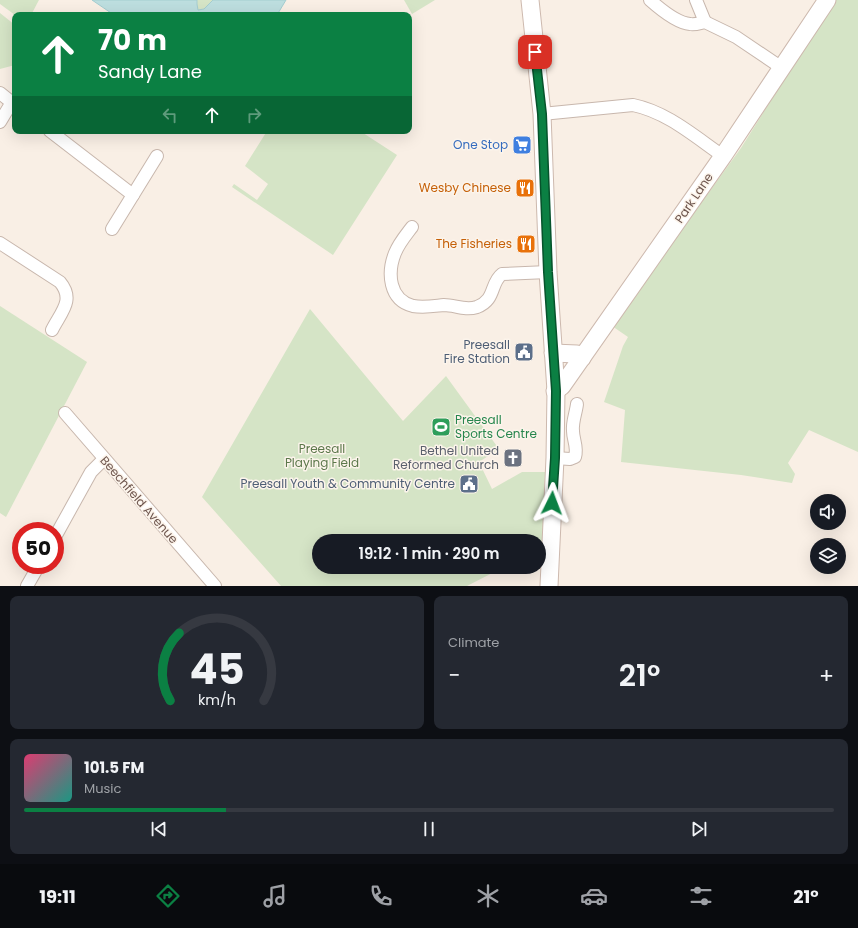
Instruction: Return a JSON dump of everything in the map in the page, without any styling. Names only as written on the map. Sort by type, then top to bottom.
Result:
[{"type":"main road","points":[[530,0],[542,114],[548,272],[555,391],[555,458],[549,586]]},
{"type":"main road","name":"Park Lane","points":[[555,391],[562,386],[723,156],[782,68],[822,2]]},
{"type":"main road","points":[[553,353],[577,354],[582,358]]},
{"type":"street","points":[[650,0],[665,12],[688,24],[696,25],[705,22]]},
{"type":"street","points":[[696,0],[705,22],[736,37],[782,68]]},
{"type":"street","points":[[0,93],[12,102]]},
{"type":"street","points":[[542,114],[633,105],[646,108],[672,121],[723,156]]},
{"type":"street","points":[[0,122],[12,106]]},
{"type":"street","points":[[54,134],[133,195]]},
{"type":"street","points":[[112,229],[157,156]]},
{"type":"street","points":[[412,227],[395,253],[390,278],[393,290],[399,298],[406,303],[425,307],[448,305],[459,308],[478,307],[487,300],[493,291],[496,280],[502,274],[548,272]]},
{"type":"street","points":[[0,243],[60,282],[65,288],[67,301],[52,330]]},
{"type":"street","points":[[555,458],[570,459],[574,457],[576,447],[572,432],[577,404]]},
{"type":"street","name":"Beechfield Avenue","points":[[65,413],[104,460],[215,586]]},
{"type":"street","points":[[63,522],[91,472],[104,460]]},
{"type":"street","points":[[27,586],[34,574]]},
{"type":"green space","points":[[0,0],[39,0],[33,12],[12,13],[0,4]]},
{"type":"green space","points":[[197,0],[213,0],[204,9],[198,10]]},
{"type":"green space","points":[[404,0],[435,0],[412,14]]},
{"type":"green space","points":[[834,0],[858,0],[858,452],[809,430],[788,463],[795,474],[792,483],[741,475],[621,462],[625,410],[604,402],[623,346],[628,337],[612,326],[741,148]]},
{"type":"green space","points":[[0,13],[12,23],[12,66],[0,69]]},
{"type":"green space","points":[[265,134],[365,134],[397,155],[333,255],[232,187],[234,184],[257,200],[268,184],[245,166]]},
{"type":"green space","points":[[0,306],[87,362],[6,517],[0,513]]},
{"type":"green space","name":"Preesall Playing Field","points":[[310,309],[403,421],[446,376],[499,449],[479,462],[492,489],[522,472],[545,472],[543,534],[312,534],[312,574],[490,574],[467,586],[281,586],[202,497]]},
{"type":"water","points":[[92,0],[197,0],[198,10],[204,9],[213,0],[286,0],[279,12],[110,12]]},
{"type":"place","name":"One Stop","points":[[522,145]]},
{"type":"place","name":"Wesby Chinese","points":[[525,188]]},
{"type":"place","name":"The Fisheries","points":[[526,244]]},
{"type":"place","name":"Preesall Fire Station","points":[[524,352]]},
{"type":"place","name":"Preesall Sports Centre","points":[[441,427]]},
{"type":"place","name":"Bethel United Reformed Church","points":[[513,458]]},
{"type":"place","name":"Preesall Youth & Community Centre","points":[[469,484]]},
{"type":"route","points":[[535,52],[542,114],[548,272],[556,391],[555,458],[552,503]]}]
